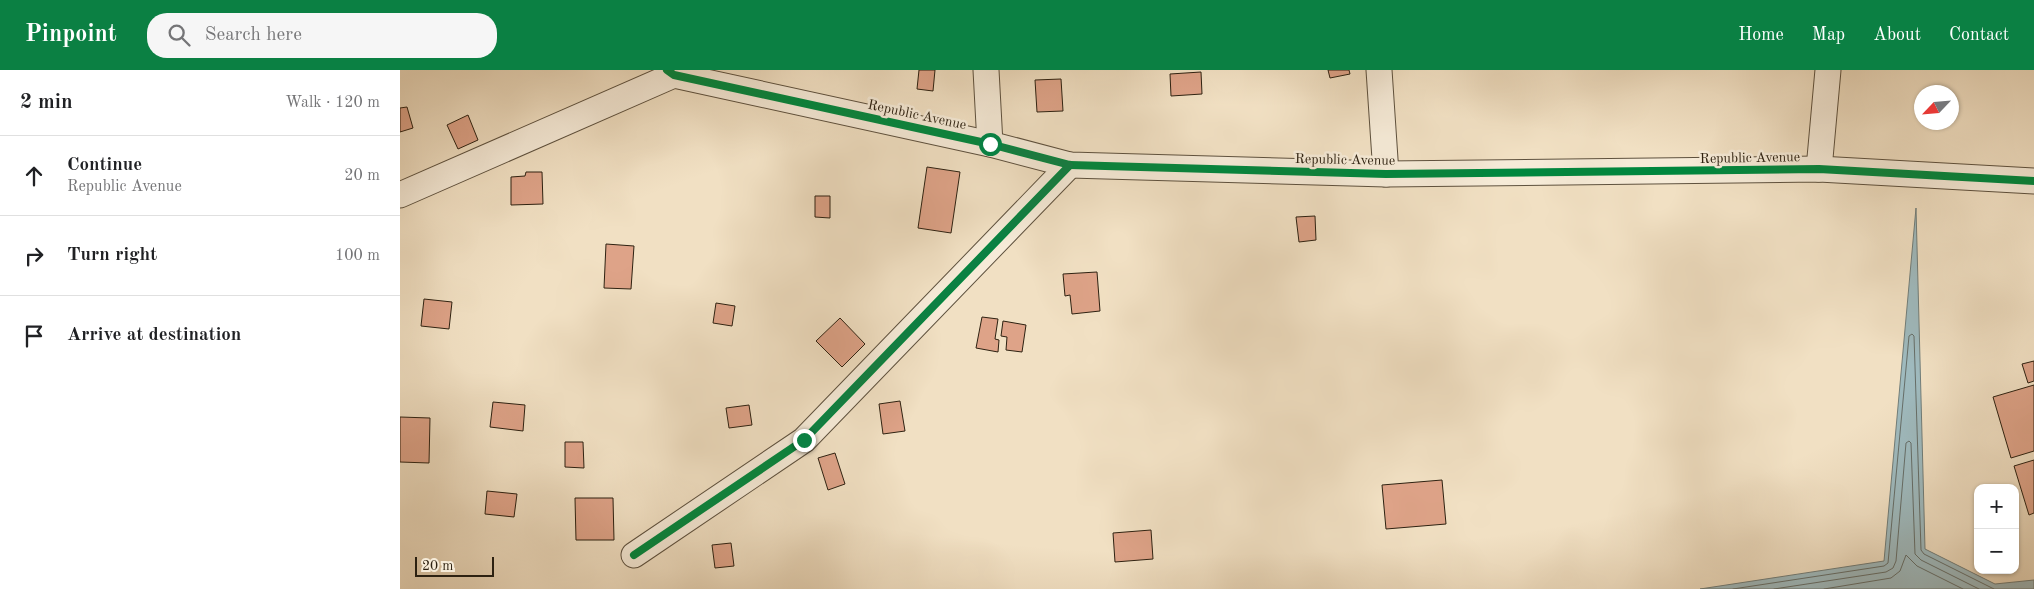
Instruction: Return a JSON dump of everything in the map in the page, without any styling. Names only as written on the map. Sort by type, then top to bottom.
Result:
[{"type":"street","points":[[986,70],[990,144]]},
{"type":"street","points":[[1379,70],[1386,174]]},
{"type":"street","points":[[1818,170],[1828,70]]},
{"type":"street","points":[[400,195],[670,72]]},
{"type":"street","name":"Republic Avenue","points":[[670,72],[990,144],[1070,165],[1386,174],[1818,170],[2034,181]]},
{"type":"street","points":[[634,555],[804,440],[1070,165]]},
{"type":"water","points":[[1916,208],[1925,549],[1995,584],[2034,580],[2034,589],[1700,589],[1884,561]]},
{"type":"building","points":[[919,70],[935,70],[933,91],[917,89]]},
{"type":"building","points":[[1328,70],[1349,70],[1350,74],[1330,78]]},
{"type":"building","points":[[1201,72],[1202,94],[1171,96],[1170,74]]},
{"type":"building","points":[[1061,79],[1063,111],[1037,112],[1035,80]]},
{"type":"building","points":[[407,107],[413,128],[400,132],[400,108]]},
{"type":"building","points":[[468,115],[478,140],[458,149],[447,125]]},
{"type":"building","points":[[927,167],[960,172],[951,233],[918,228]]},
{"type":"building","points":[[526,172],[542,172],[543,204],[511,205],[511,177],[525,176]]},
{"type":"building","points":[[815,196],[830,196],[830,218],[815,217]]},
{"type":"building","points":[[1315,216],[1316,240],[1299,242],[1296,217]]},
{"type":"building","points":[[606,244],[634,246],[631,289],[604,288]]},
{"type":"building","points":[[1097,272],[1100,311],[1072,314],[1070,295],[1065,296],[1063,274]]},
{"type":"building","points":[[424,299],[452,302],[449,329],[421,326]]},
{"type":"building","points":[[716,303],[735,306],[732,326],[713,323]]},
{"type":"building","points":[[982,317],[998,319],[995,339],[999,340],[998,352],[976,348]]},
{"type":"building","points":[[840,318],[865,344],[842,367],[816,341]]},
{"type":"building","points":[[1003,321],[1026,325],[1022,352],[1006,350],[1007,337],[1001,336]]},
{"type":"building","points":[[2034,361],[2034,381],[2028,383],[2022,364]]},
{"type":"building","points":[[2034,385],[2034,451],[2011,458],[1993,397]]},
{"type":"building","points":[[900,401],[905,431],[883,434],[879,404]]},
{"type":"building","points":[[493,402],[525,405],[523,431],[490,427]]},
{"type":"building","points":[[749,405],[752,425],[729,428],[726,408]]},
{"type":"building","points":[[400,417],[430,418],[429,463],[400,462]]},
{"type":"building","points":[[565,442],[583,442],[584,468],[565,467]]},
{"type":"building","points":[[835,453],[845,484],[828,490],[818,458]]},
{"type":"building","points":[[2034,460],[2034,513],[2029,515],[2014,466]]},
{"type":"building","points":[[1442,480],[1446,524],[1386,529],[1382,485]]},
{"type":"building","points":[[487,491],[517,494],[514,517],[485,514]]},
{"type":"building","points":[[575,498],[613,498],[614,540],[576,540]]},
{"type":"building","points":[[1151,530],[1153,559],[1115,562],[1113,533]]},
{"type":"building","points":[[731,543],[734,566],[715,568],[712,545]]},
{"type":"cycle path","points":[[667,70],[674,75],[990,144],[1070,165],[1386,174],[1819,169],[2034,181]]},
{"type":"cycle path","points":[[634,555],[804,440],[1070,165]]},
{"type":"route","points":[[804,440],[1070,165],[990,144]]}]
